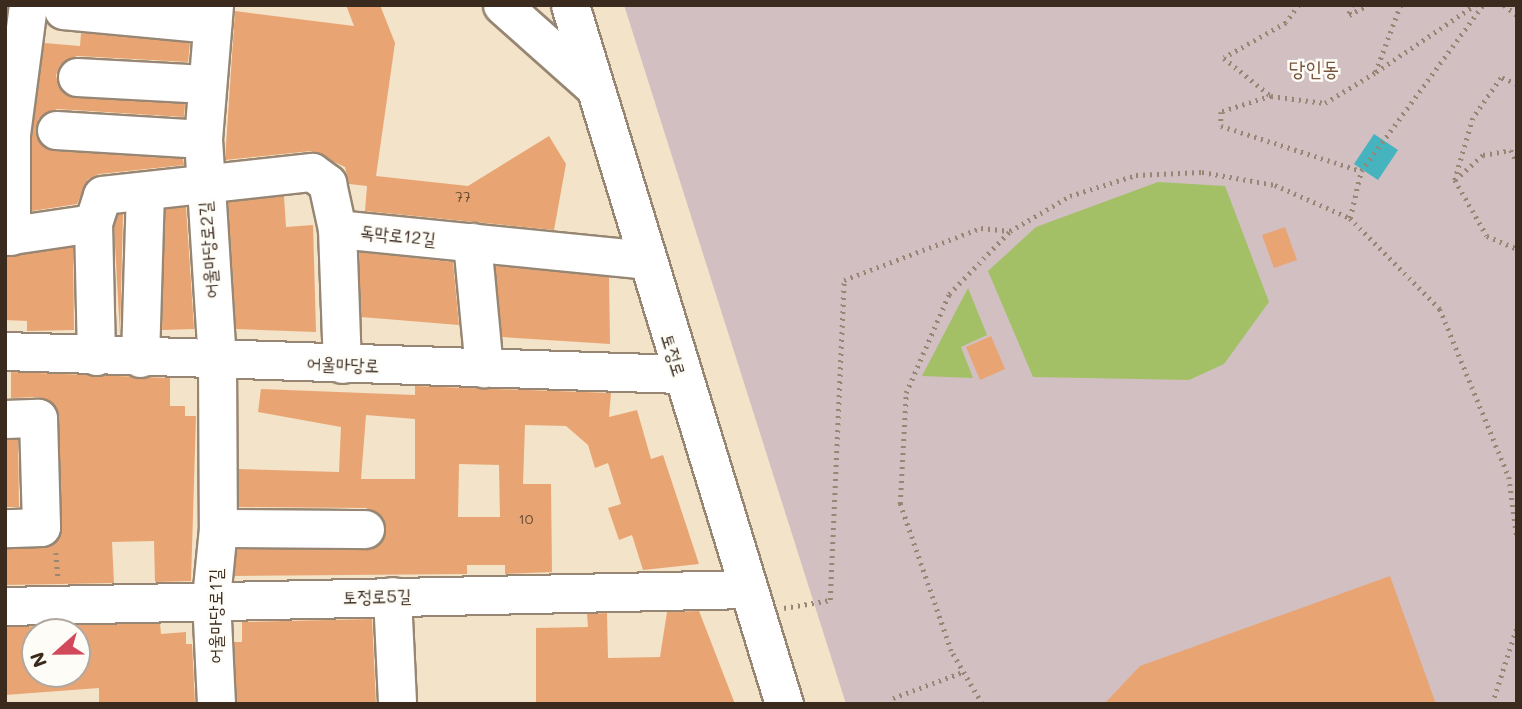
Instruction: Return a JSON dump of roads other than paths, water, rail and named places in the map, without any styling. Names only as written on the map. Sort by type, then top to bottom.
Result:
[{"type":"street","points":[[502,5],[593,86]]},
{"type":"street","name":"토정로","points":[[570,5],[645,260],[784,704]]},
{"type":"street","points":[[45,8],[10,134],[8,236],[93,223],[96,356]]},
{"type":"street","name":"어울마당로2길","points":[[45,8],[213,15],[203,139],[217,360]]},
{"type":"street","points":[[76,77],[206,85]]},
{"type":"street","points":[[56,130],[203,139]]},
{"type":"street","name":"독막로12길","points":[[93,223],[102,195],[204,188],[268,173],[312,172],[327,183],[337,229],[645,260]]},
{"type":"street","points":[[140,358],[145,191]]},
{"type":"street","points":[[337,229],[342,364]]},
{"type":"street","points":[[472,242],[484,368]]},
{"type":"street","name":"어울마당로","points":[[5,351],[140,358],[680,374]]},
{"type":"street","name":"어울마당로1길","points":[[216,704],[211,598],[218,528],[217,360]]},
{"type":"street","points":[[5,419],[38,418],[41,527],[5,528]]},
{"type":"street","points":[[218,528],[365,529]]},
{"type":"street","points":[[392,596],[397,704]]},
{"type":"street","name":"토정로5길","points":[[5,606],[211,598],[392,596],[752,601]]},
{"type":"water","points":[[1374,134],[1398,150],[1378,180],[1354,164]]},
{"type":"district","name":"당인동","points":[[1314,68]]}]
